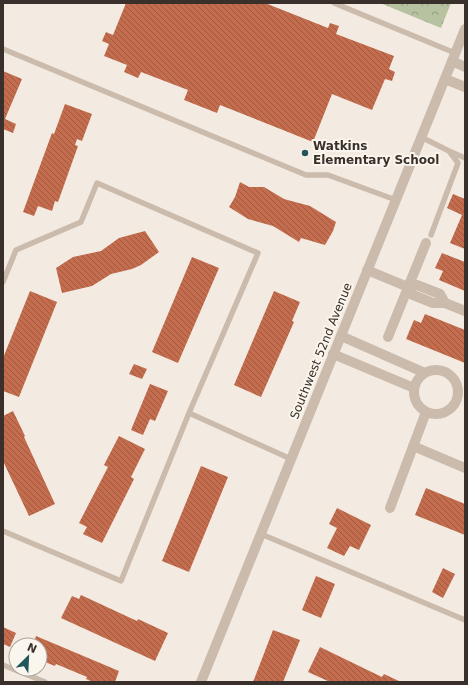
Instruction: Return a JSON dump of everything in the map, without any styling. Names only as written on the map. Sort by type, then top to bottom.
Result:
[{"type":"street","name":"Southwest 52nd Avenue","points":[[201,682],[465,29]]},
{"type":"street","points":[[454,57],[465,67]]},
{"type":"street","points":[[445,79],[465,87]]},
{"type":"street","points":[[388,337],[428,239]]},
{"type":"street","points":[[367,270],[408,287],[417,285],[440,294],[445,303],[465,311]]},
{"type":"street","points":[[341,336],[425,373]]},
{"type":"street","points":[[333,354],[414,388]]},
{"type":"street","points":[[432,370],[440,371],[449,375],[454,380],[458,388],[458,395],[451,408],[445,412],[438,414],[426,412],[418,405],[414,398],[415,383],[425,373],[432,370]]},
{"type":"street","points":[[390,508],[426,412]]},
{"type":"street","points":[[413,446],[465,468]]},
{"type":"lane","points":[[334,3],[454,57]]},
{"type":"lane","points":[[3,49],[306,175],[328,175],[396,200]]},
{"type":"lane","points":[[421,137],[465,158]]},
{"type":"lane","points":[[428,239],[458,163],[449,151]]},
{"type":"lane","points":[[3,282],[16,250],[81,222],[97,183],[258,253],[189,413],[121,581],[3,531]]},
{"type":"lane","points":[[189,413],[291,459]]},
{"type":"lane","points":[[261,534],[465,620]]},
{"type":"lane","points":[[3,665],[45,682]]},
{"type":"green space","points":[[380,3],[451,3],[441,28]]},
{"type":"building","points":[[126,3],[265,3],[328,28],[330,23],[339,26],[336,34],[394,56],[389,69],[395,72],[392,81],[385,79],[372,110],[332,94],[313,142],[220,105],[217,113],[184,100],[188,90],[141,72],[138,78],[124,72],[127,65],[104,56],[109,44],[102,41],[106,32],[113,35]]},
{"type":"building","points":[[3,71],[22,79],[5,119],[16,124],[13,133],[3,129]]},
{"type":"building","points":[[65,104],[92,114],[82,141],[77,139],[75,145],[78,146],[58,202],[55,201],[52,211],[38,206],[34,216],[23,212],[52,133],[54,134]]},
{"type":"building","points":[[240,182],[249,187],[264,187],[284,199],[310,206],[336,222],[325,245],[301,238],[299,242],[273,226],[248,219],[229,207],[235,197]]},
{"type":"building","points":[[453,194],[465,199],[465,249],[450,243],[462,215],[447,208]]},
{"type":"building","points":[[145,231],[159,252],[141,265],[132,269],[111,274],[92,286],[62,293],[56,268],[73,257],[101,251],[119,238]]},
{"type":"building","points":[[442,253],[465,262],[465,291],[439,280],[443,271],[435,268]]},
{"type":"building","points":[[192,257],[219,268],[178,363],[152,352]]},
{"type":"building","points":[[30,291],[57,302],[19,397],[3,391],[3,358]]},
{"type":"building","points":[[274,291],[300,302],[292,321],[294,322],[261,397],[234,385]]},
{"type":"building","points":[[425,314],[465,330],[465,363],[406,339],[414,320],[421,323]]},
{"type":"building","points":[[134,364],[147,369],[142,379],[129,374]]},
{"type":"building","points":[[150,384],[168,391],[155,421],[150,419],[143,435],[131,430]]},
{"type":"building","points":[[13,411],[55,504],[29,516],[3,461],[3,416]]},
{"type":"building","points":[[119,436],[145,449],[131,477],[134,479],[102,543],[83,534],[87,527],[79,523],[108,467],[104,465]]},
{"type":"building","points":[[201,466],[228,477],[189,572],[162,561]]},
{"type":"building","points":[[426,488],[465,504],[465,535],[415,515]]},
{"type":"building","points":[[337,508],[371,525],[359,550],[350,546],[344,556],[327,548],[337,528],[329,524]]},
{"type":"building","points":[[443,568],[455,574],[443,598],[432,592]]},
{"type":"building","points":[[316,576],[335,584],[321,618],[302,610]]},
{"type":"building","points":[[81,595],[137,621],[138,619],[168,633],[155,661],[61,618],[72,596],[79,599]]},
{"type":"building","points":[[3,627],[16,633],[14,637],[8,637],[8,646],[3,644]]},
{"type":"building","points":[[273,630],[300,640],[283,682],[253,682]]},
{"type":"building","points":[[48,641],[119,671],[115,682],[93,682],[86,679],[87,677],[56,664],[55,666],[48,663]]},
{"type":"building","points":[[320,647],[382,677],[384,674],[401,682],[330,682],[308,672]]},
{"type":"place","name":"Watkins Elementary School","points":[[305,153]]}]
